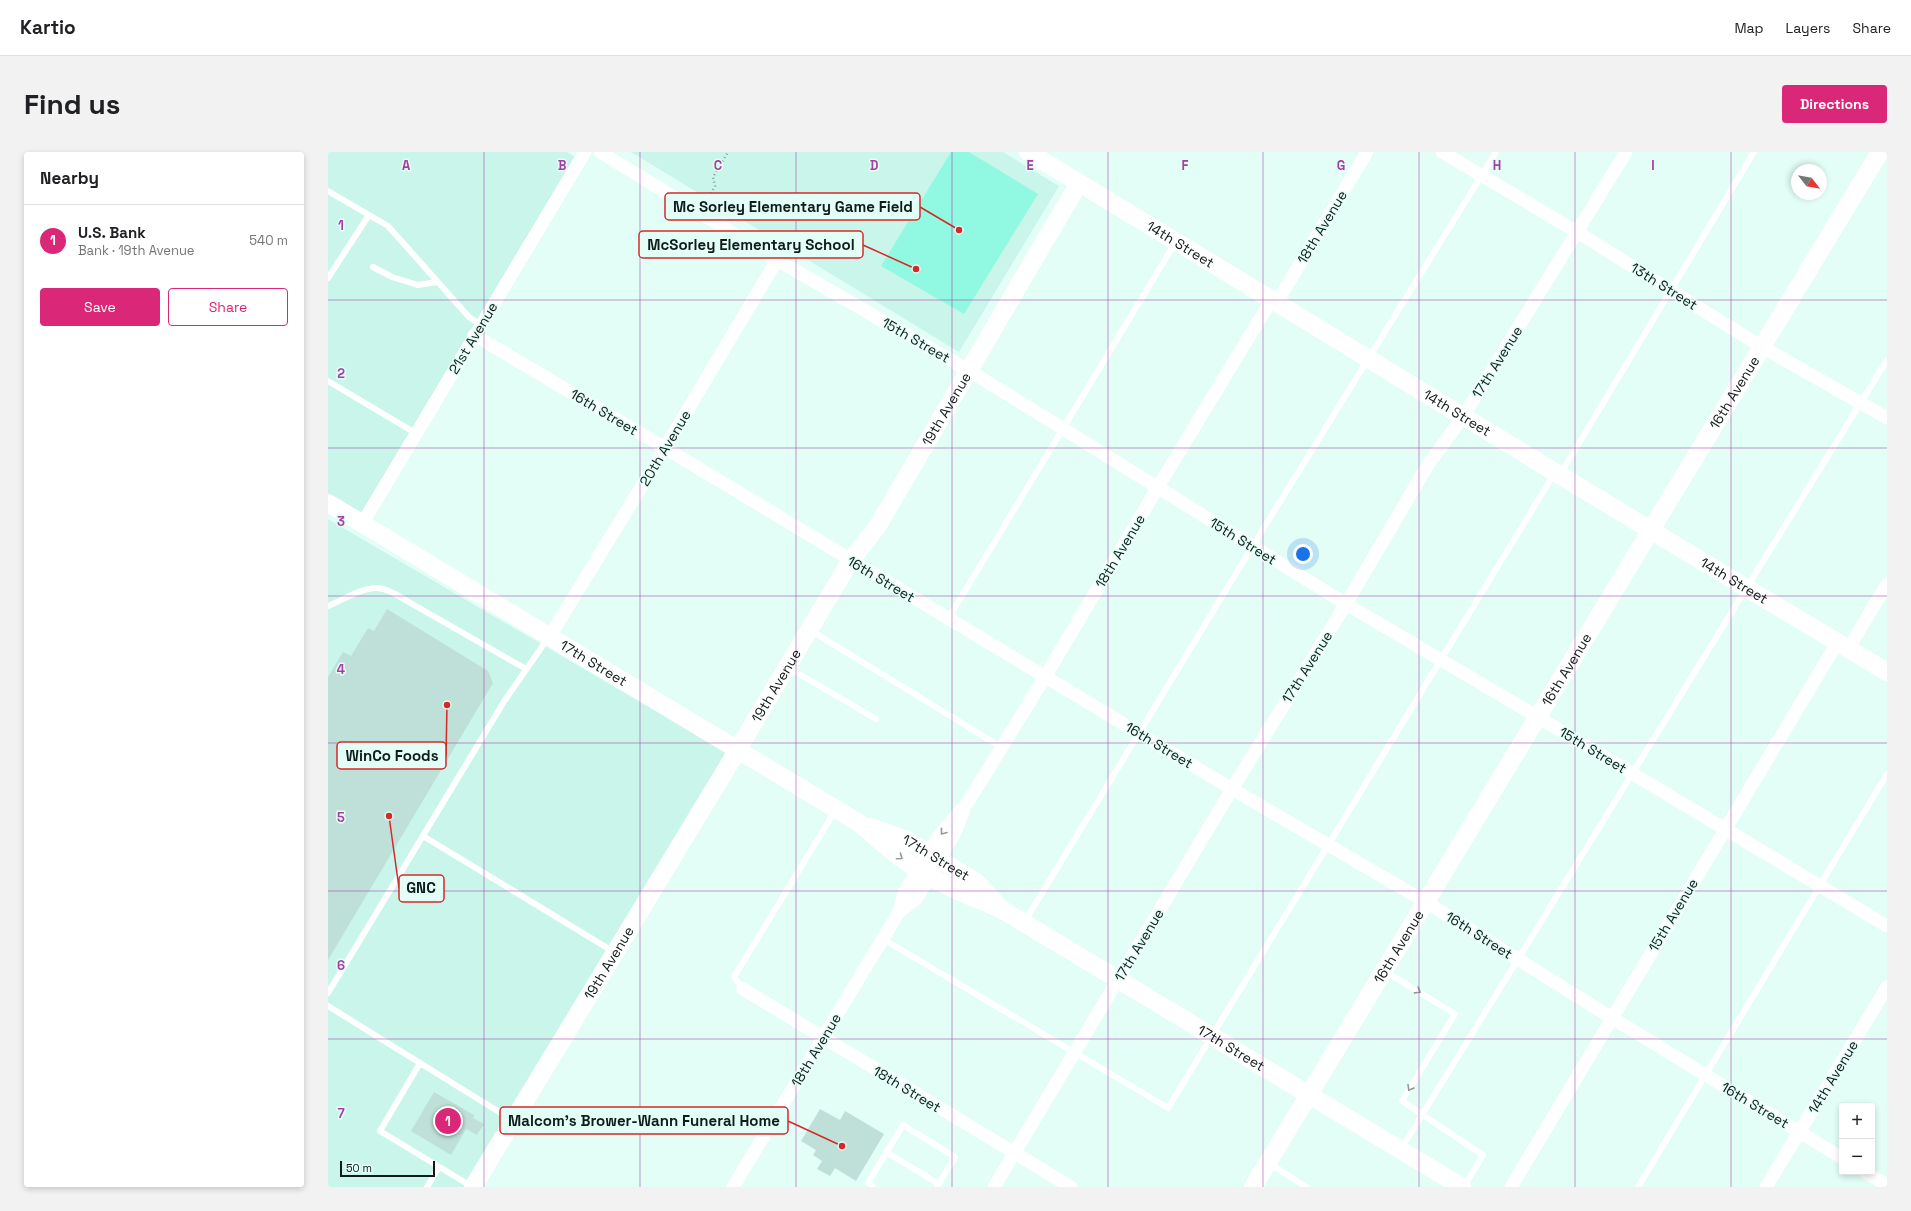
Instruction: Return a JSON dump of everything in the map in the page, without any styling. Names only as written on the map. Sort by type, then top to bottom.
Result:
[{"type":"main road","name":"14th Street","points":[[1028,152],[1275,301],[1650,531],[1887,672]]},
{"type":"main road","name":"16th Avenue","points":[[1253,1187],[1879,152]]},
{"type":"main road","name":"19th Avenue","points":[[473,1187],[738,751],[851,560],[877,527],[1079,183]]},
{"type":"main road","name":"17th Street","points":[[328,503],[859,823],[898,856],[924,872],[962,894],[1001,909],[1024,922],[1463,1187]]},
{"type":"main road","name":"17th Street","points":[[859,823],[907,840],[934,856],[975,881],[1001,909]]},
{"type":"street","name":"21st Avenue","points":[[362,524],[585,152]]},
{"type":"street","name":"15th Street","points":[[600,152],[777,260],[968,370],[1346,604],[1538,716],[1887,926]]},
{"type":"street","name":"18th Avenue","points":[[733,1187],[899,912],[904,893],[924,872],[934,856],[955,832],[968,802],[1045,677],[1158,487],[1367,152]]},
{"type":"street","name":"13th Street","points":[[1442,152],[1577,232],[1762,347],[1887,418]]},
{"type":"street","name":"17th Avenue","points":[[994,1187],[1232,789],[1346,604],[1428,463],[1463,417],[1626,152]]},
{"type":"street","points":[[1879,152],[1887,157]]},
{"type":"street","name":"20th Avenue","points":[[550,636],[665,448],[777,260]]},
{"type":"street","name":"16th Street","points":[[478,330],[665,448],[1139,734],[1426,902],[1612,1018],[1839,1156]]},
{"type":"street","name":"15th Avenue","points":[[1511,1187],[1725,829],[1843,646],[1887,584]]},
{"type":"street","name":"14th Avenue","points":[[1766,1187],[1887,987]]},
{"type":"street","name":"18th Street","points":[[743,989],[1071,1187]]},
{"type":"street","points":[[1870,1175],[1887,1185]]},
{"type":"lane","points":[[1024,922],[1252,547],[1496,152]]},
{"type":"lane","points":[[883,939],[1168,1108],[1440,659],[1557,474],[1754,152]]},
{"type":"lane","points":[[328,191],[388,226],[469,317],[478,330]]},
{"type":"lane","points":[[328,278],[368,215]]},
{"type":"lane","points":[[948,619],[1176,241]]},
{"type":"lane","points":[[373,267],[392,278],[418,285],[437,282]]},
{"type":"lane","points":[[1400,1150],[1887,360]]},
{"type":"lane","points":[[328,381],[417,434]]},
{"type":"lane","points":[[328,606],[367,589],[379,588],[407,601],[526,669]]},
{"type":"lane","points":[[810,630],[1001,747]]},
{"type":"lane","points":[[328,993],[506,700],[550,636]]},
{"type":"lane","points":[[788,667],[876,719]]},
{"type":"lane","points":[[1638,1187],[1887,774]]},
{"type":"lane","points":[[743,989],[734,977],[835,809]]},
{"type":"lane","points":[[423,836],[616,953]]},
{"type":"lane","points":[[1384,971],[1455,1014],[1402,1101],[1483,1155],[1463,1187]]},
{"type":"lane","points":[[328,1006],[513,1121]]},
{"type":"lane","points":[[420,1063],[380,1131],[473,1187]]},
{"type":"lane","points":[[874,1187],[868,1183],[886,1152],[903,1125],[955,1157],[938,1186],[886,1152]]},
{"type":"lane","points":[[1268,1163],[1306,1187]]},
{"type":"lane","points":[[427,1187],[439,1167]]},
{"type":"path","points":[[709,197],[715,186],[713,178],[728,152]]},
{"type":"shaded area","points":[[328,152],[567,152],[580,160],[362,524],[328,503]]},
{"type":"shaded area","points":[[631,152],[1003,152],[1059,186],[959,352]]},
{"type":"shaded area","points":[[328,519],[729,754],[465,1187],[328,1187]]},
{"type":"green space","points":[[951,152],[969,152],[1038,194],[964,314],[881,266]]},
{"type":"building","points":[[387,609],[488,671],[493,683],[328,960],[328,677],[343,652],[351,656],[368,628],[374,631]]},
{"type":"building","points":[[434,1092],[474,1115],[473,1118],[484,1124],[477,1135],[466,1129],[451,1155],[411,1131]]},
{"type":"building","points":[[820,1109],[840,1120],[845,1111],[884,1134],[856,1181],[835,1168],[830,1176],[817,1169],[822,1161],[813,1155],[816,1150],[801,1141]]},
{"type":"place","name":"Mc Sorley Elementary Game Field","points":[[959,230]]},
{"type":"place","name":"McSorley Elementary School","points":[[916,269]]},
{"type":"place","name":"WinCo Foods","points":[[447,705]]},
{"type":"place","name":"GNC","points":[[389,816]]},
{"type":"place","name":"U.S. Bank","points":[[448,1121]]},
{"type":"place","name":"Malcom's Brower-Wann Funeral Home","points":[[842,1146]]}]
